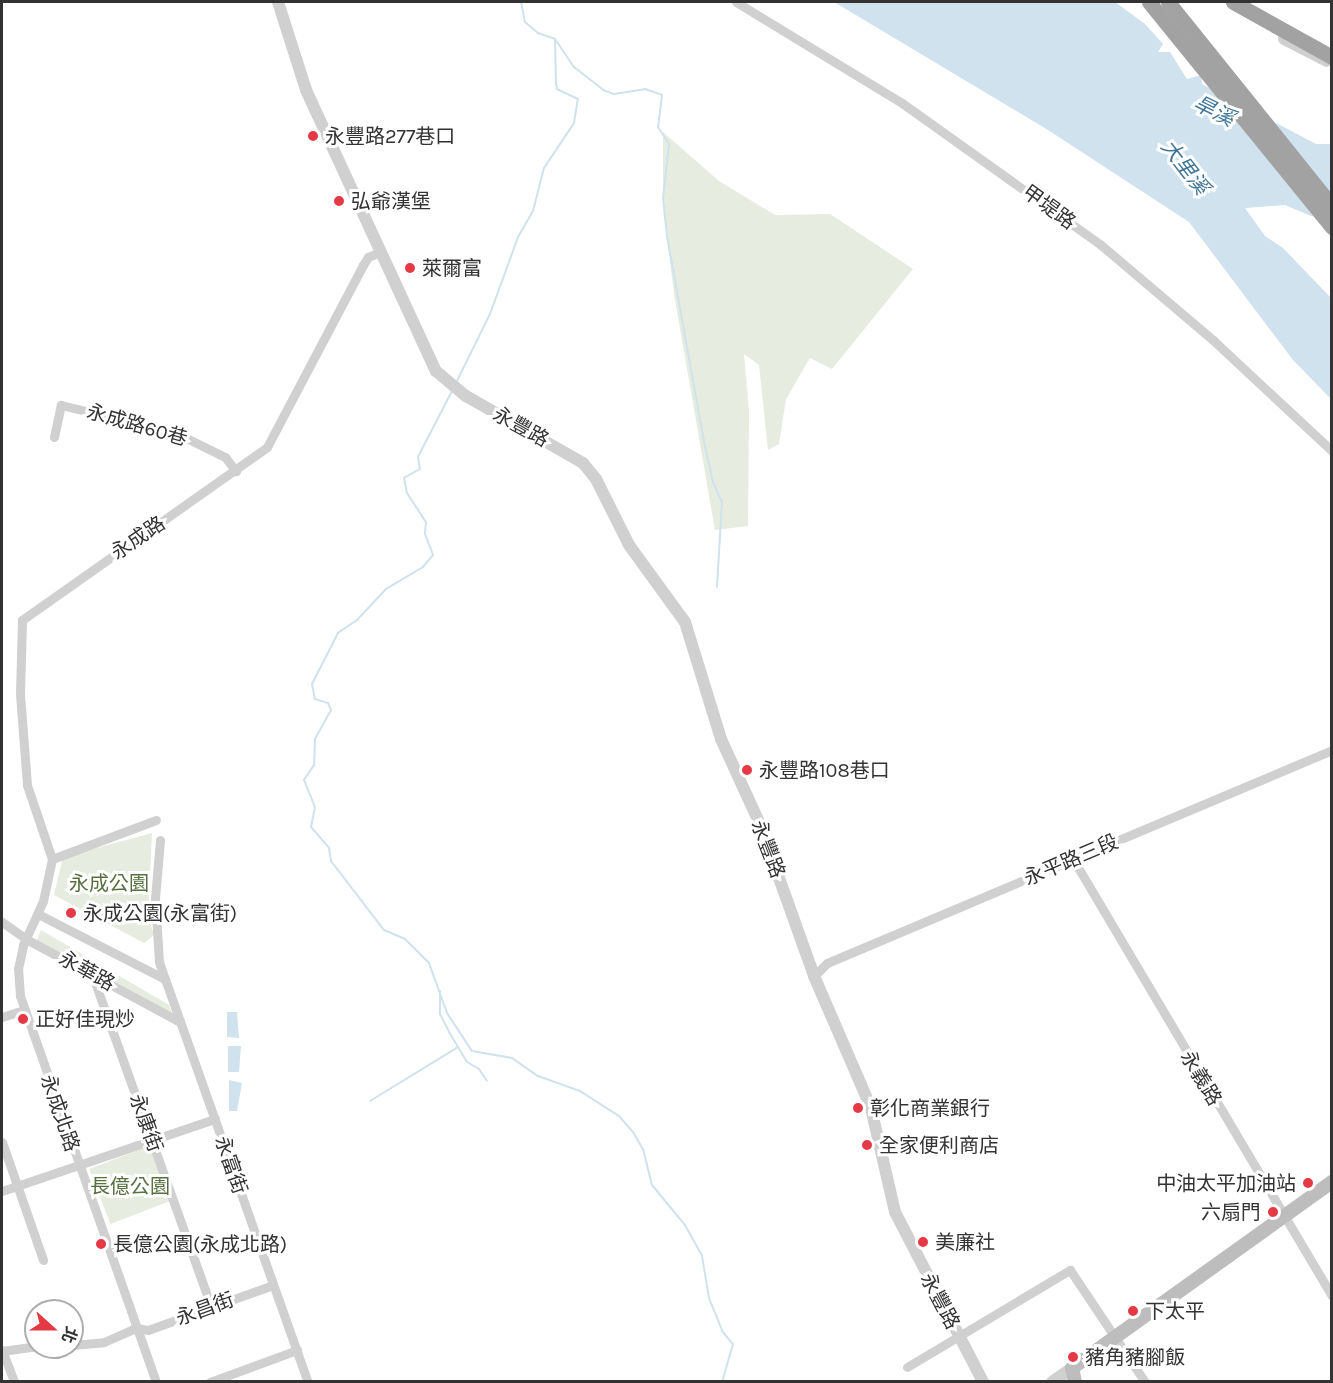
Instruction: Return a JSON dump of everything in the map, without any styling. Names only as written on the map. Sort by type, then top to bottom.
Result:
[{"type":"highway","points":[[1149,2],[1332,227]]},
{"type":"highway","points":[[1168,2],[1332,206]]},
{"type":"highway","points":[[1233,2],[1332,57]]},
{"type":"main road","points":[[1073,1375],[1114,1338],[1332,1182]]},
{"type":"street","name":"永豐路","points":[[279,2],[299,73],[430,362],[453,388],[584,463],[596,479],[629,545],[682,615],[721,739],[759,822],[814,976],[871,1108],[895,1212],[983,1382]]},
{"type":"street","name":"甲堤路","points":[[736,2],[902,103],[1092,239],[1206,334],[1332,451]]},
{"type":"street","points":[[1221,2],[1332,63]]},
{"type":"street","points":[[1247,2],[1332,49]]},
{"type":"street","name":"永成路","points":[[52,860],[27,785],[21,713],[22,620],[236,471],[273,439],[368,257],[380,252]]},
{"type":"street","name":"永成路60巷","points":[[54,437],[61,405],[176,433],[225,457],[236,471]]},
{"type":"street","name":"永平路三段","points":[[814,976],[827,963],[1332,750]]},
{"type":"street","points":[[2,922],[26,939],[38,914],[52,860],[156,820]]},
{"type":"street","name":"永富街","points":[[160,840],[155,924],[165,979],[308,1382]]},
{"type":"street","name":"永義路","points":[[1072,859],[1332,1296]]},
{"type":"street","points":[[38,914],[165,979]]},
{"type":"street","name":"永華路","points":[[26,939],[180,1022]]},
{"type":"street","name":"永成北路","points":[[26,939],[17,982],[23,1010],[156,1382]]},
{"type":"street","name":"永康街","points":[[92,974],[211,1307]]},
{"type":"street","points":[[2,1017],[23,1010]]},
{"type":"street","points":[[2,1191],[151,1138],[214,1119]]},
{"type":"street","points":[[2,1142],[43,1260]]},
{"type":"street","points":[[907,1367],[960,1339],[1070,1270],[1145,1382]]},
{"type":"street","name":"永昌街","points":[[84,1344],[104,1342],[136,1328],[148,1330],[273,1286]]},
{"type":"street","points":[[14,1382],[2,1351],[24,1348]]},
{"type":"street","points":[[210,1382],[224,1379],[297,1350]]},
{"type":"street","points":[[1052,1382],[1073,1375]]},
{"type":"green space","points":[[663,132],[719,181],[775,215],[830,214],[913,269],[832,369],[810,358],[786,399],[779,444],[768,450],[759,365],[744,354],[749,412],[748,526],[715,530],[674,294],[663,206]]},
{"type":"green space","name":"永成公園","points":[[152,833],[148,915],[154,935],[144,943],[54,895],[63,857]]},
{"type":"green space","points":[[41,930],[169,1005],[173,1016],[36,942]]},
{"type":"green space","name":"長億公園","points":[[149,1146],[170,1201],[110,1224],[89,1169]]},
{"type":"water","points":[[834,2],[1115,2],[1145,24],[1163,44],[1158,52],[1170,52],[1187,79],[1201,75],[1202,84],[1316,144],[1331,144],[1331,218],[1311,216],[1285,205],[1245,208],[1265,236],[1283,248],[1331,298],[1331,399],[1293,360],[1189,222],[1048,130]]},
{"type":"water","points":[[227,1012],[237,1012],[239,1038],[227,1037]]},
{"type":"water","points":[[228,1046],[241,1046],[239,1072],[228,1072]]},
{"type":"water","points":[[229,1080],[242,1083],[237,1111],[229,1111]]},
{"type":"waterway","points":[[521,2],[525,22],[538,33],[555,39],[574,67],[603,90],[614,94],[645,89],[662,95],[658,127],[669,144],[663,198],[667,236],[704,442],[713,482],[722,502],[717,587]]},
{"type":"waterway","points":[[456,383],[490,314],[518,237],[533,211],[544,168],[574,123],[578,99],[557,89],[555,39]]},
{"type":"waterway","points":[[452,391],[418,457],[420,469],[404,478],[407,493],[426,522],[425,534],[433,555],[423,567],[386,589],[357,620],[338,633],[312,684],[315,699],[328,703],[331,710],[315,739],[314,765],[304,780],[315,807],[311,827],[329,848],[331,861],[384,930],[405,939],[429,963],[447,1013],[472,1051],[512,1058],[538,1076],[580,1091],[619,1116],[633,1132],[643,1149],[652,1185],[685,1225],[702,1256],[709,1298],[722,1331],[733,1344],[722,1382]]},
{"type":"waterway","points":[[440,991],[440,1014],[449,1032],[467,1062],[479,1069],[487,1081]]},
{"type":"waterway","points":[[370,1101],[458,1047]]},
{"type":"place","name":"永豐路277巷口","points":[[313,136]]},
{"type":"place","name":"弘爺漢堡","points":[[339,201]]},
{"type":"place","name":"萊爾富","points":[[410,268]]},
{"type":"place","name":"永豐路108巷口","points":[[747,770]]},
{"type":"place","name":"永成公園(永富街)","points":[[71,913]]},
{"type":"place","name":"正好佳現炒","points":[[23,1019]]},
{"type":"place","name":"彰化商業銀行","points":[[858,1108]]},
{"type":"place","name":"全家便利商店","points":[[867,1145]]},
{"type":"place","name":"中油太平加油站","points":[[1308,1183]]},
{"type":"place","name":"六扇門","points":[[1273,1212]]},
{"type":"place","name":"美廉社","points":[[923,1242]]},
{"type":"place","name":"長億公園(永成北路)","points":[[101,1244]]},
{"type":"place","name":"下太平","points":[[1133,1311]]},
{"type":"place","name":"豬角豬腳飯","points":[[1073,1357]]},
{"type":"water label","name":"旱溪","points":[[1214,111]]},
{"type":"water label","name":"大里溪","points":[[1185,167]]}]
